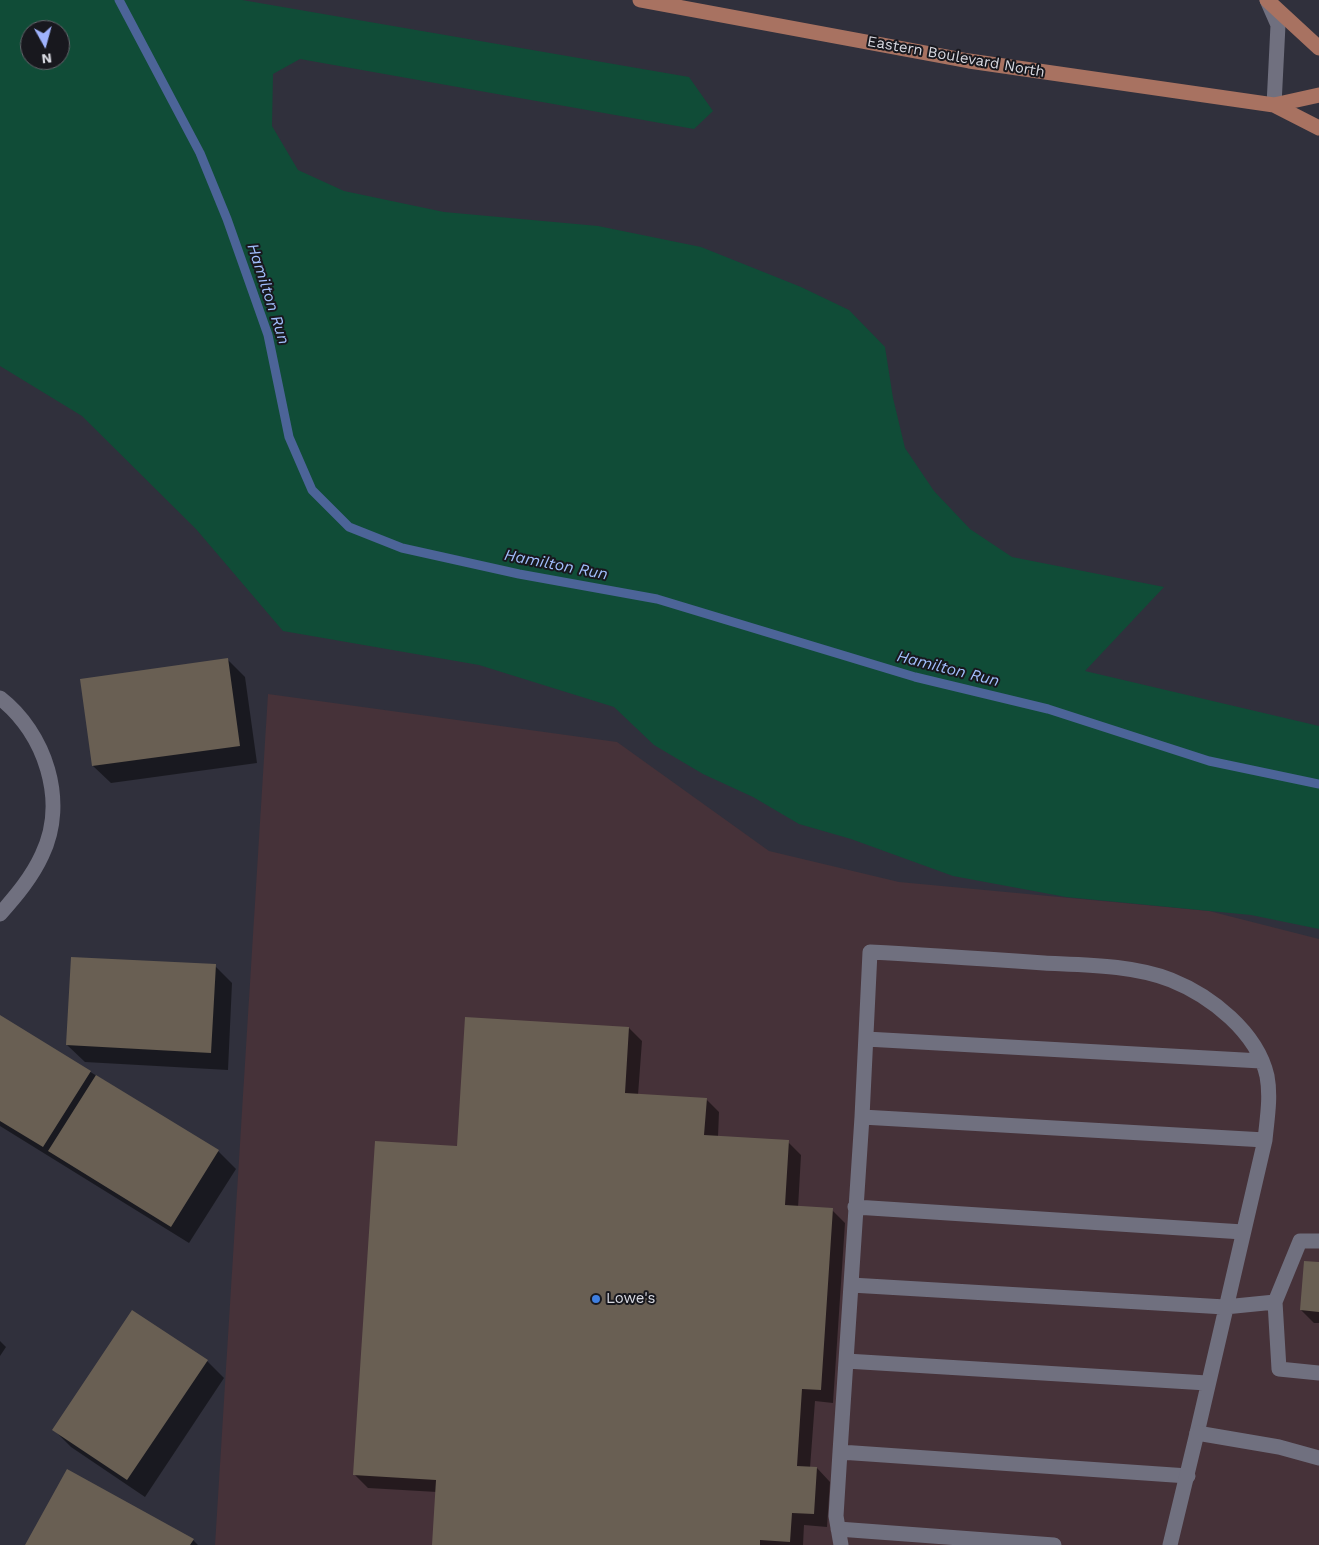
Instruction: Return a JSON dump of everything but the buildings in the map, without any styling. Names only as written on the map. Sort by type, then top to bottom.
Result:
[{"type":"main road","name":"Eastern Boulevard North","points":[[640,0],[969,61],[1274,104],[1319,95]]},
{"type":"main road","points":[[1267,0],[1319,48]]},
{"type":"main road","name":"Eastern Boulevard North","points":[[1274,104],[1319,128]]},
{"type":"street","points":[[1267,0],[1278,25],[1274,104]]},
{"type":"street","points":[[0,698],[12,708],[32,732],[47,761],[52,800],[50,832],[43,854],[28,879],[0,914]]},
{"type":"street","points":[[841,1545],[836,1516],[862,1117],[870,952],[1093,966],[1135,972],[1169,980],[1205,996],[1249,1040],[1261,1061],[1267,1075],[1270,1097],[1265,1140],[1207,1383],[1188,1476],[1170,1545]]},
{"type":"street","points":[[866,1040],[1261,1061]]},
{"type":"street","points":[[862,1117],[1265,1140]]},
{"type":"street","points":[[855,1207],[1243,1232]]},
{"type":"street","points":[[1319,1241],[1300,1241],[1275,1302],[1279,1369],[1319,1372]]},
{"type":"street","points":[[851,1285],[1225,1307],[1275,1302]]},
{"type":"street","points":[[846,1361],[1207,1383]]},
{"type":"street","points":[[1197,1433],[1278,1447],[1319,1458]]},
{"type":"street","points":[[840,1452],[1188,1476]]},
{"type":"street","points":[[838,1529],[1054,1545]]},
{"type":"shaded area","points":[[268,694],[617,742],[769,851],[899,882],[1209,911],[1319,939],[1319,1545],[215,1545]]},
{"type":"green space","points":[[0,0],[242,0],[689,77],[713,111],[694,129],[300,59],[273,74],[272,126],[298,170],[344,191],[444,212],[598,226],[701,247],[801,287],[849,310],[885,347],[893,398],[905,448],[934,491],[970,529],[1012,557],[1164,587],[1085,671],[1319,726],[1319,929],[1251,915],[1066,897],[953,876],[851,839],[799,824],[753,797],[703,774],[654,745],[614,707],[479,665],[283,631],[196,529],[82,416],[0,366]]},
{"type":"waterway","name":"Hamilton Run","points":[[119,0],[200,153],[227,219],[268,335],[289,437],[312,490],[349,527],[402,548],[519,574],[657,599],[915,677],[1048,709],[1209,761],[1319,784]]},
{"type":"place","name":"Lowe's","points":[[596,1299]]}]
